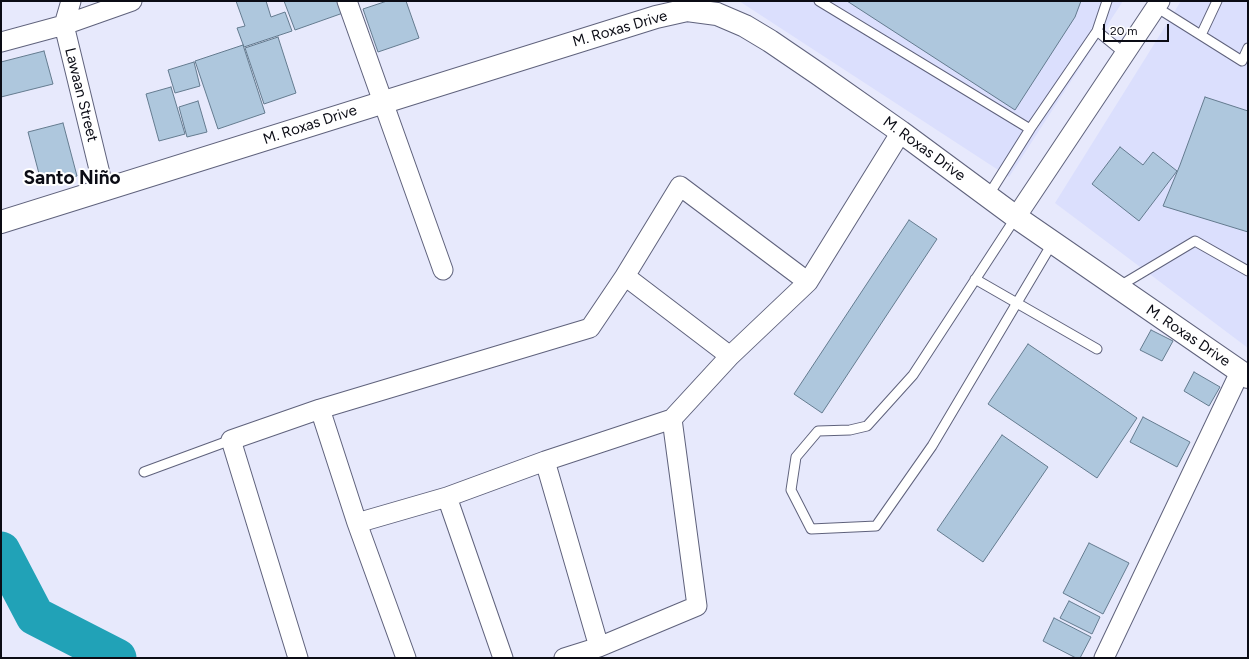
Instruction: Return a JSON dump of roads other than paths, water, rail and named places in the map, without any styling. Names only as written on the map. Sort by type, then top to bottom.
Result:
[{"type":"main road","name":"M. Roxas Drive","points":[[1,222],[656,17],[687,10],[719,10],[770,41],[901,132],[1016,217],[1244,374]]},
{"type":"street","name":"Lawaan Street","points":[[71,1],[64,26],[104,190]]},
{"type":"street","points":[[1,42],[64,26],[132,1]]},
{"type":"street","points":[[347,1],[382,102],[444,270]]},
{"type":"street","points":[[1016,217],[1158,4]]},
{"type":"street","points":[[357,524],[447,497],[545,461],[672,419],[730,356],[808,282],[901,132]]},
{"type":"street","points":[[298,658],[231,440],[320,409],[590,328],[625,276],[680,186],[808,282]]},
{"type":"street","points":[[625,276],[730,356]]},
{"type":"street","points":[[1104,658],[1244,374]]},
{"type":"street","points":[[320,409],[357,524],[406,658]]},
{"type":"street","points":[[564,658],[599,647],[697,606],[672,419]]},
{"type":"street","points":[[545,461],[599,647]]},
{"type":"street","points":[[447,497],[503,658]]},
{"type":"lane","points":[[819,1],[1030,129]]},
{"type":"lane","points":[[988,196],[1030,129],[1098,31],[1107,1]]},
{"type":"lane","points":[[1201,35],[1217,1]]},
{"type":"lane","points":[[1158,4],[1201,35],[1242,61],[1248,48]]},
{"type":"lane","points":[[1098,31],[1124,53]]},
{"type":"lane","points":[[1016,217],[913,375],[867,426],[850,430],[818,431],[796,457],[791,490],[811,529],[876,526],[932,446],[1053,242]]},
{"type":"lane","points":[[1118,288],[1195,241],[1248,271]]},
{"type":"lane","points":[[975,279],[1098,350]]},
{"type":"lane","points":[[144,472],[231,440]]},
{"type":"waterway","points":[[1,551],[35,616],[117,658]]},
{"type":"district","name":"Santo Niño","points":[[72,178]]}]
